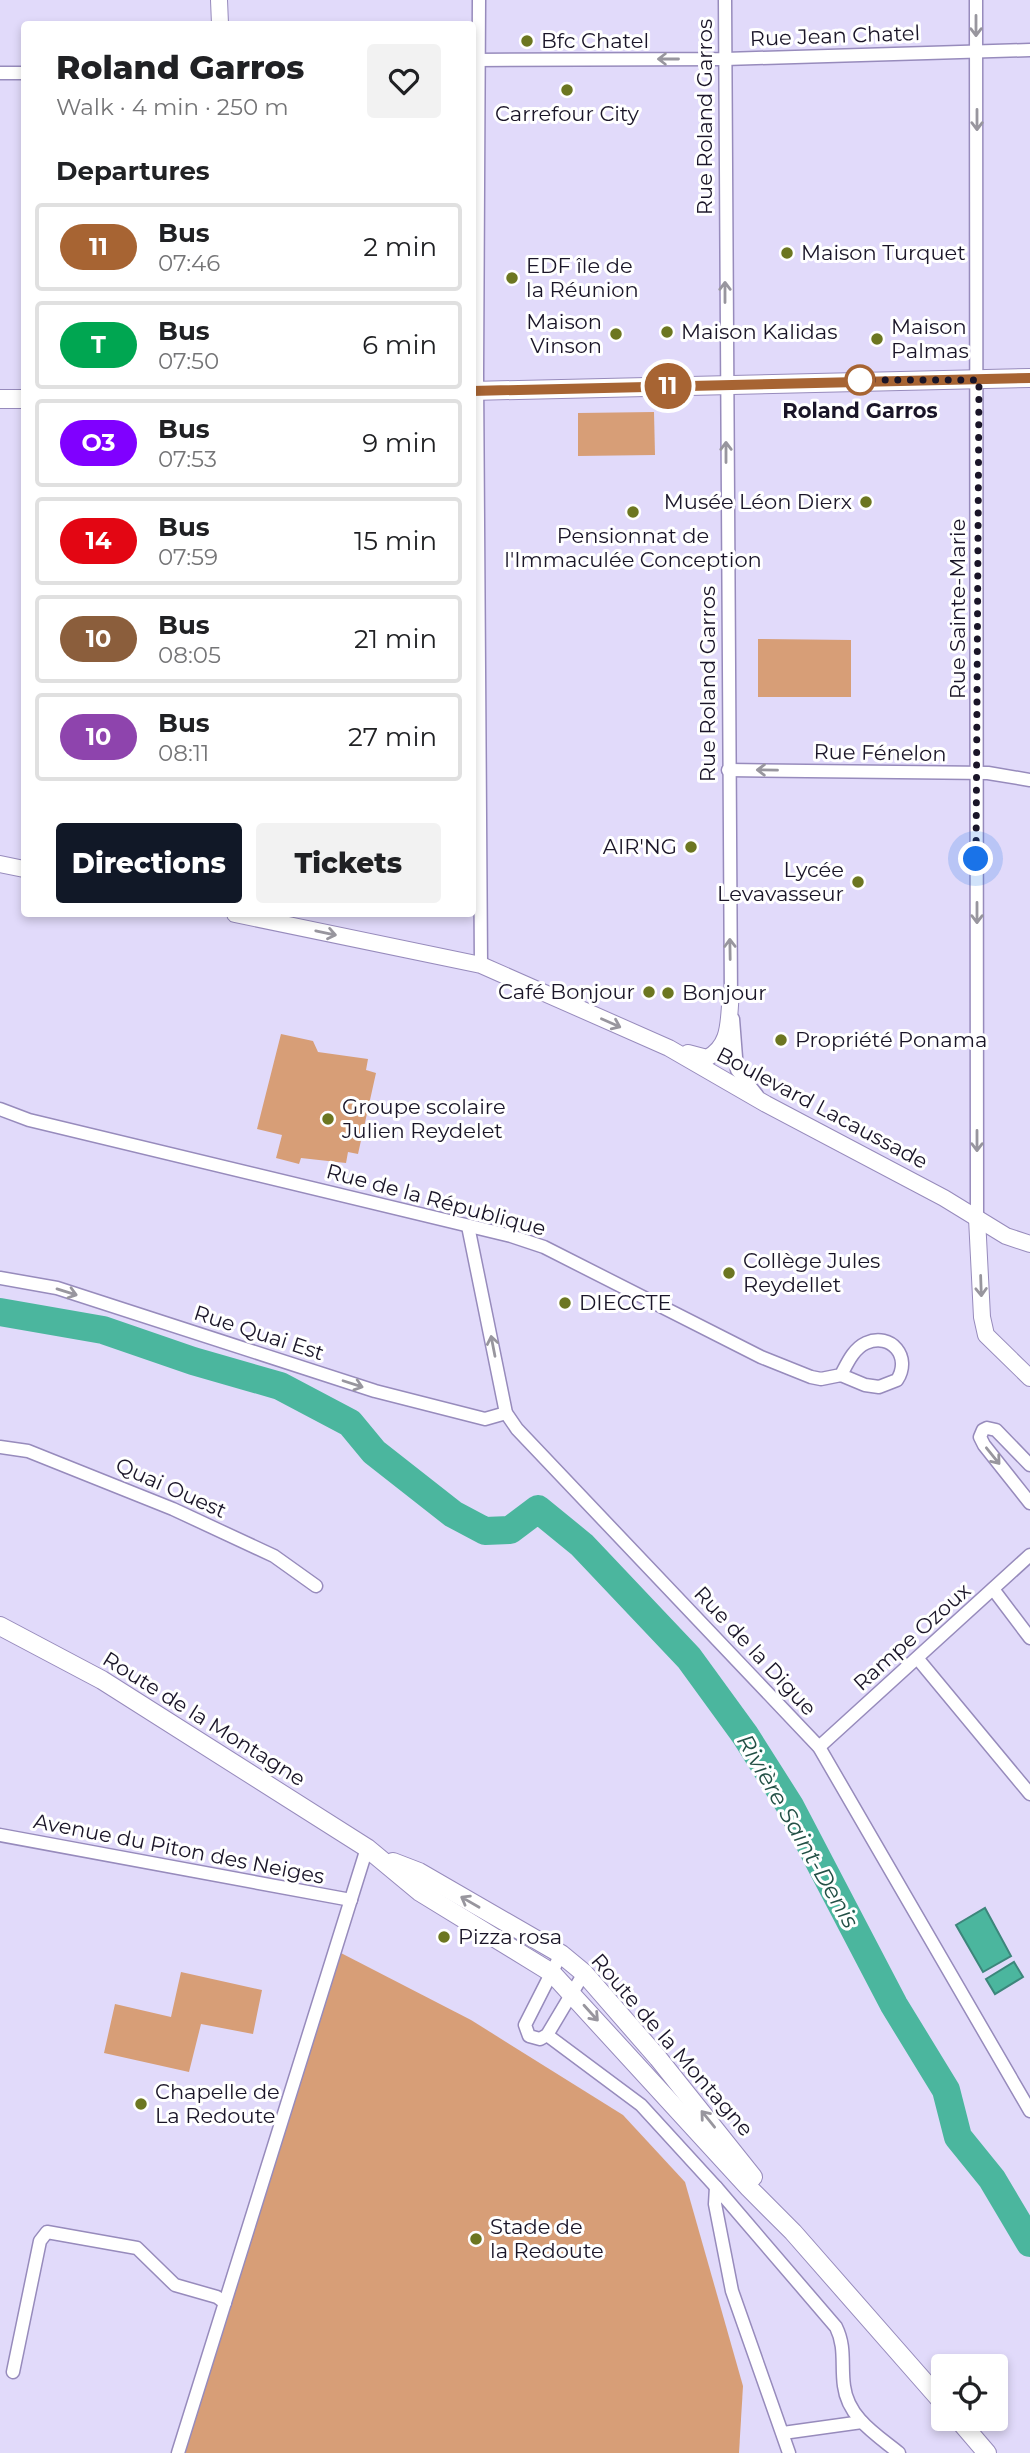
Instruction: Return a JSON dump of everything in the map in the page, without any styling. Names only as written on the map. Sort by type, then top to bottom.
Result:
[{"type":"main road","points":[[476,391],[1030,378]]},
{"type":"main road","points":[[0,399],[21,399]]},
{"type":"main road","name":"Route de la Montagne","points":[[0,1626],[102,1681],[374,1853],[420,1892],[552,1973],[573,1992],[749,2188],[793,2232],[931,2389]]},
{"type":"main road","name":"Route de la Montagne","points":[[374,1853],[419,1872],[561,1954],[584,1973],[727,2143],[793,2232]]},
{"type":"main road","points":[[969,2431],[988,2453]]},
{"type":"street","points":[[219,0],[220,21]]},
{"type":"street","points":[[476,60],[479,0]]},
{"type":"street","name":"Rue Roland Garros","points":[[725,0],[725,384],[731,994],[737,1070],[766,1104]]},
{"type":"street","name":"Rue Sainte-Marie","points":[[976,0],[979,380],[977,1218]]},
{"type":"street","name":"Rue Jean Chatel","points":[[476,60],[725,59],[1030,50]]},
{"type":"street","points":[[0,74],[21,73]]},
{"type":"street","points":[[476,487],[481,965]]},
{"type":"street","name":"Rue Fénelon","points":[[728,770],[976,773],[1030,780]]},
{"type":"street","points":[[0,864],[21,868]]},
{"type":"street","name":"Boulevard Lacaussade","points":[[249,917],[481,965],[668,1048],[1006,1236]]},
{"type":"street","points":[[668,1048],[707,1058],[722,1049],[726,1039],[731,994]]},
{"type":"street","name":"Rue de la République","points":[[0,1109],[29,1120],[468,1226],[544,1247],[761,1357],[811,1377],[821,1379],[842,1375],[864,1385],[879,1387],[897,1380],[904,1364],[900,1351],[894,1345],[866,1343],[850,1358],[842,1375]]},
{"type":"street","points":[[977,1218],[982,1317],[986,1335],[1030,1378]]},
{"type":"street","name":"Rue de la Digue","points":[[468,1226],[506,1413],[517,1429],[819,1747],[1030,2111]]},
{"type":"street","points":[[979,1239],[992,1234],[1030,1244]]},
{"type":"street","name":"Rue Quai Est","points":[[0,1278],[57,1288],[375,1391],[485,1419],[506,1413]]},
{"type":"street","points":[[1030,1465],[996,1430],[983,1430],[981,1437],[984,1445],[1030,1503]]},
{"type":"street","name":"Quai Ouest","points":[[0,1447],[41,1456],[173,1510],[274,1556],[316,1586]]},
{"type":"street","name":"Rampe Ozoux","points":[[819,1747],[1030,1555]]},
{"type":"street","points":[[993,1589],[1030,1638]]},
{"type":"street","points":[[918,1659],[1030,1794]]},
{"type":"street","name":"Avenue du Piton des Neiges","points":[[0,1835],[351,1900]]},
{"type":"street","points":[[178,2453],[351,1900],[374,1853]]},
{"type":"street","points":[[561,1954],[525,2025],[529,2036],[540,2039],[547,2035],[584,1973]]},
{"type":"street","points":[[547,2035],[641,2105],[716,2187],[836,2327],[842,2340],[847,2400],[862,2423],[899,2453]]},
{"type":"street","points":[[716,2187],[715,2204],[733,2291],[789,2453]]},
{"type":"street","points":[[13,2372],[40,2241],[47,2231],[137,2248],[175,2285],[217,2297],[225,2303]]},
{"type":"street","points":[[783,2433],[862,2423]]},
{"type":"shaded area","points":[[654,412],[655,455],[578,456],[578,413]]},
{"type":"shaded area","points":[[758,639],[851,640],[851,697],[758,697]]},
{"type":"shaded area","points":[[281,1034],[313,1041],[318,1052],[368,1059],[366,1070],[376,1073],[358,1154],[348,1152],[346,1163],[301,1158],[299,1164],[276,1158],[282,1135],[257,1129]]},
{"type":"shaded area","points":[[985,1908],[1011,1956],[983,1972],[956,1925]]},
{"type":"shaded area","name":"Stade de la Redoute","points":[[339,1952],[471,2020],[623,2115],[685,2182],[743,2386],[739,2453],[185,2453]]},
{"type":"shaded area","points":[[1014,1962],[1023,1977],[995,1994],[986,1979]]},
{"type":"shaded area","points":[[181,1972],[262,1990],[253,2034],[201,2024],[189,2072],[104,2053],[115,2004],[171,2017]]},
{"type":"waterway","name":"Rivière Saint-Denis","points":[[0,1312],[103,1330],[193,1361],[280,1386],[350,1423],[374,1452],[453,1514],[485,1531],[510,1530],[538,1509],[582,1545],[689,1658],[745,1735],[790,1806],[894,2005],[946,2090],[958,2137],[992,2179],[1030,2243]]},
{"type":"bus line","name":"11","points":[[476,391],[1030,378]]},
{"type":"place","name":"Bfc Chatel","points":[[527,41]]},
{"type":"place","name":"Carrefour City","points":[[567,90]]},
{"type":"place","name":"Maison Turquet","points":[[787,253]]},
{"type":"place","name":"EDF île de la Réunion","points":[[512,278]]},
{"type":"place","name":"Maison Kalidas","points":[[667,332]]},
{"type":"place","name":"Maison Vinson","points":[[616,334]]},
{"type":"place","name":"Maison Palmas","points":[[877,339]]},
{"type":"place","name":"Roland Garros","points":[[860,380]]},
{"type":"place","name":"Musée Léon Dierx","points":[[866,502]]},
{"type":"place","name":"Pensionnat de l'Immaculée Conception","points":[[633,512]]},
{"type":"place","name":"AIR'NG","points":[[691,847]]},
{"type":"place","name":"Lycée Levavasseur","points":[[858,882]]},
{"type":"place","name":"Café Bonjour","points":[[649,992]]},
{"type":"place","name":"Bonjour","points":[[668,993]]},
{"type":"place","name":"Propriété Ponama","points":[[781,1040]]},
{"type":"place","name":"Groupe scolaire Julien Reydelet","points":[[328,1119]]},
{"type":"place","name":"Collège Jules Reydellet","points":[[729,1273]]},
{"type":"place","name":"DIECCTE","points":[[565,1303]]},
{"type":"place","name":"Pizza rosa","points":[[444,1937]]},
{"type":"place","name":"Chapelle de La Redoute","points":[[141,2104]]},
{"type":"place","name":"Stade de la Redoute","points":[[476,2239]]},
{"type":"route","points":[[860,380],[979,380],[976,859]]}]
